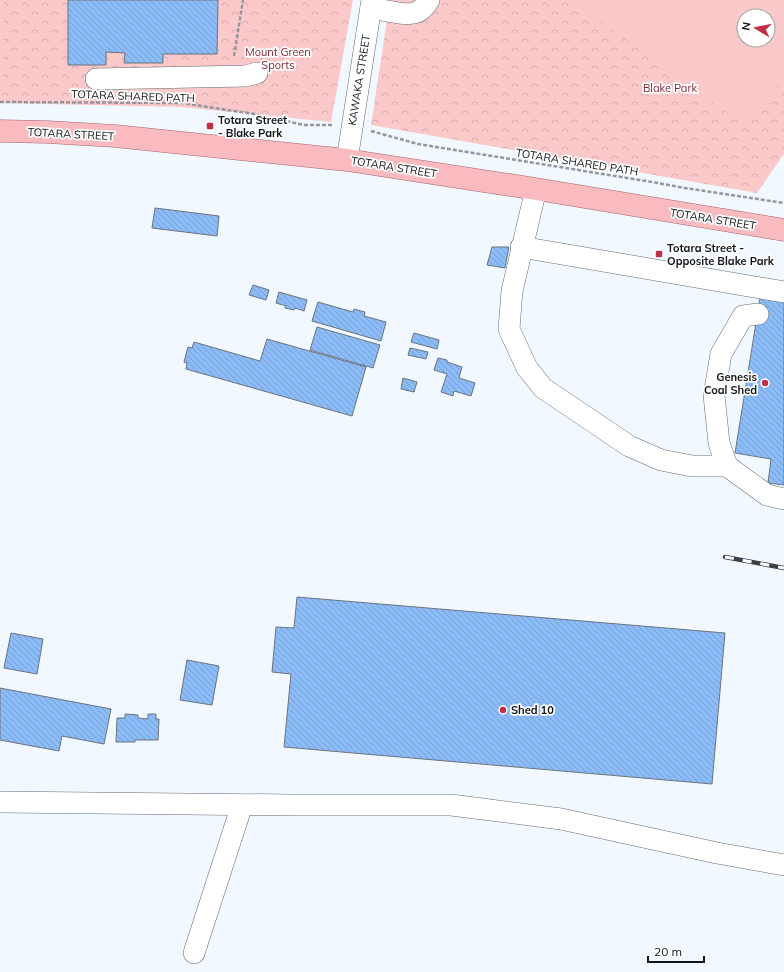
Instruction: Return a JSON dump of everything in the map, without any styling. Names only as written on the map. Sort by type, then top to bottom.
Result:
[{"type":"main road","name":"TOTARA STREET","points":[[0,131],[116,136],[346,160],[536,189],[784,230]]},
{"type":"street","points":[[371,4],[407,14],[417,13],[429,0]]},
{"type":"street","name":"KAWAKA STREET","points":[[346,160],[371,4]]},
{"type":"street","points":[[96,79],[230,77],[246,76],[257,73]]},
{"type":"street","points":[[536,189],[521,247],[512,291],[509,329],[526,368],[543,388],[629,446],[661,460],[692,466],[727,466]]},
{"type":"street","points":[[521,247],[784,292]]},
{"type":"street","points":[[758,314],[743,316],[721,354],[714,395],[719,443],[727,466],[767,495],[784,499]]},
{"type":"street","points":[[0,802],[242,805],[451,805],[561,819],[709,851],[784,865]]},
{"type":"street","points":[[194,953],[242,805]]},
{"type":"path","points":[[230,77],[243,0]]},
{"type":"path","name":"TOTARA SHARED PATH","points":[[0,102],[176,103],[254,114],[304,125],[335,125]]},
{"type":"path","name":"TOTARA SHARED PATH","points":[[369,131],[418,144],[784,203]]},
{"type":"green space","name":"Mount Green Sports","points":[[0,0],[353,0],[331,122],[181,107],[0,103]]},
{"type":"green space","points":[[0,0],[4,0],[3,78],[0,78]]},
{"type":"green space","name":"Blake Park","points":[[390,0],[784,0],[784,154],[757,193],[371,125]]},
{"type":"green space","points":[[572,0],[784,0],[784,76],[746,127]]},
{"type":"building","points":[[68,0],[218,0],[217,54],[163,54],[163,63],[124,63],[125,53],[106,52],[106,65],[68,65]]},
{"type":"building","points":[[155,208],[219,216],[217,236],[152,228]]},
{"type":"building","points":[[492,247],[509,247],[505,268],[487,265]]},
{"type":"building","points":[[253,285],[269,290],[266,300],[249,295]]},
{"type":"building","points":[[279,292],[307,300],[304,311],[295,308],[294,310],[285,308],[286,306],[276,303]]},
{"type":"building","name":"Genesis Coal Shed","points":[[760,298],[784,302],[784,485],[768,483],[771,459],[735,453]]},
{"type":"building","points":[[318,302],[353,312],[354,309],[365,312],[364,316],[386,322],[381,341],[312,321]]},
{"type":"building","points":[[317,327],[380,345],[373,368],[310,350]]},
{"type":"building","points":[[414,333],[439,340],[437,349],[411,342]]},
{"type":"building","points":[[267,339],[366,367],[352,416],[186,369],[187,363],[184,362],[188,347],[192,348],[194,342],[260,361]]},
{"type":"building","points":[[410,348],[428,352],[426,359],[408,355]]},
{"type":"building","points":[[438,358],[447,360],[447,362],[462,367],[459,378],[475,383],[471,396],[454,391],[453,396],[441,392],[447,374],[434,370]]},
{"type":"building","points":[[403,378],[417,382],[414,392],[401,389]]},
{"type":"building","name":"Shed 10","points":[[297,597],[725,633],[712,784],[284,747],[291,674],[272,672],[276,627],[294,628]]},
{"type":"building","points":[[11,633],[43,639],[37,674],[4,668]]},
{"type":"building","points":[[187,660],[219,666],[212,705],[180,700]]},
{"type":"building","points":[[0,688],[111,709],[104,744],[62,736],[59,751],[0,740]]},
{"type":"building","points":[[125,714],[138,715],[138,718],[148,719],[148,714],[156,714],[156,719],[159,719],[158,740],[116,742],[117,718],[125,718]]},
{"type":"railway","points":[[725,557],[784,568]]},
{"type":"place","name":"Totara Street - Blake Park","points":[[210,126]]},
{"type":"place","name":"Totara Street - Opposite Blake Park","points":[[659,254]]},
{"type":"place","name":"Genesis Coal Shed","points":[[765,383]]},
{"type":"place","name":"Shed 10","points":[[503,710]]}]
